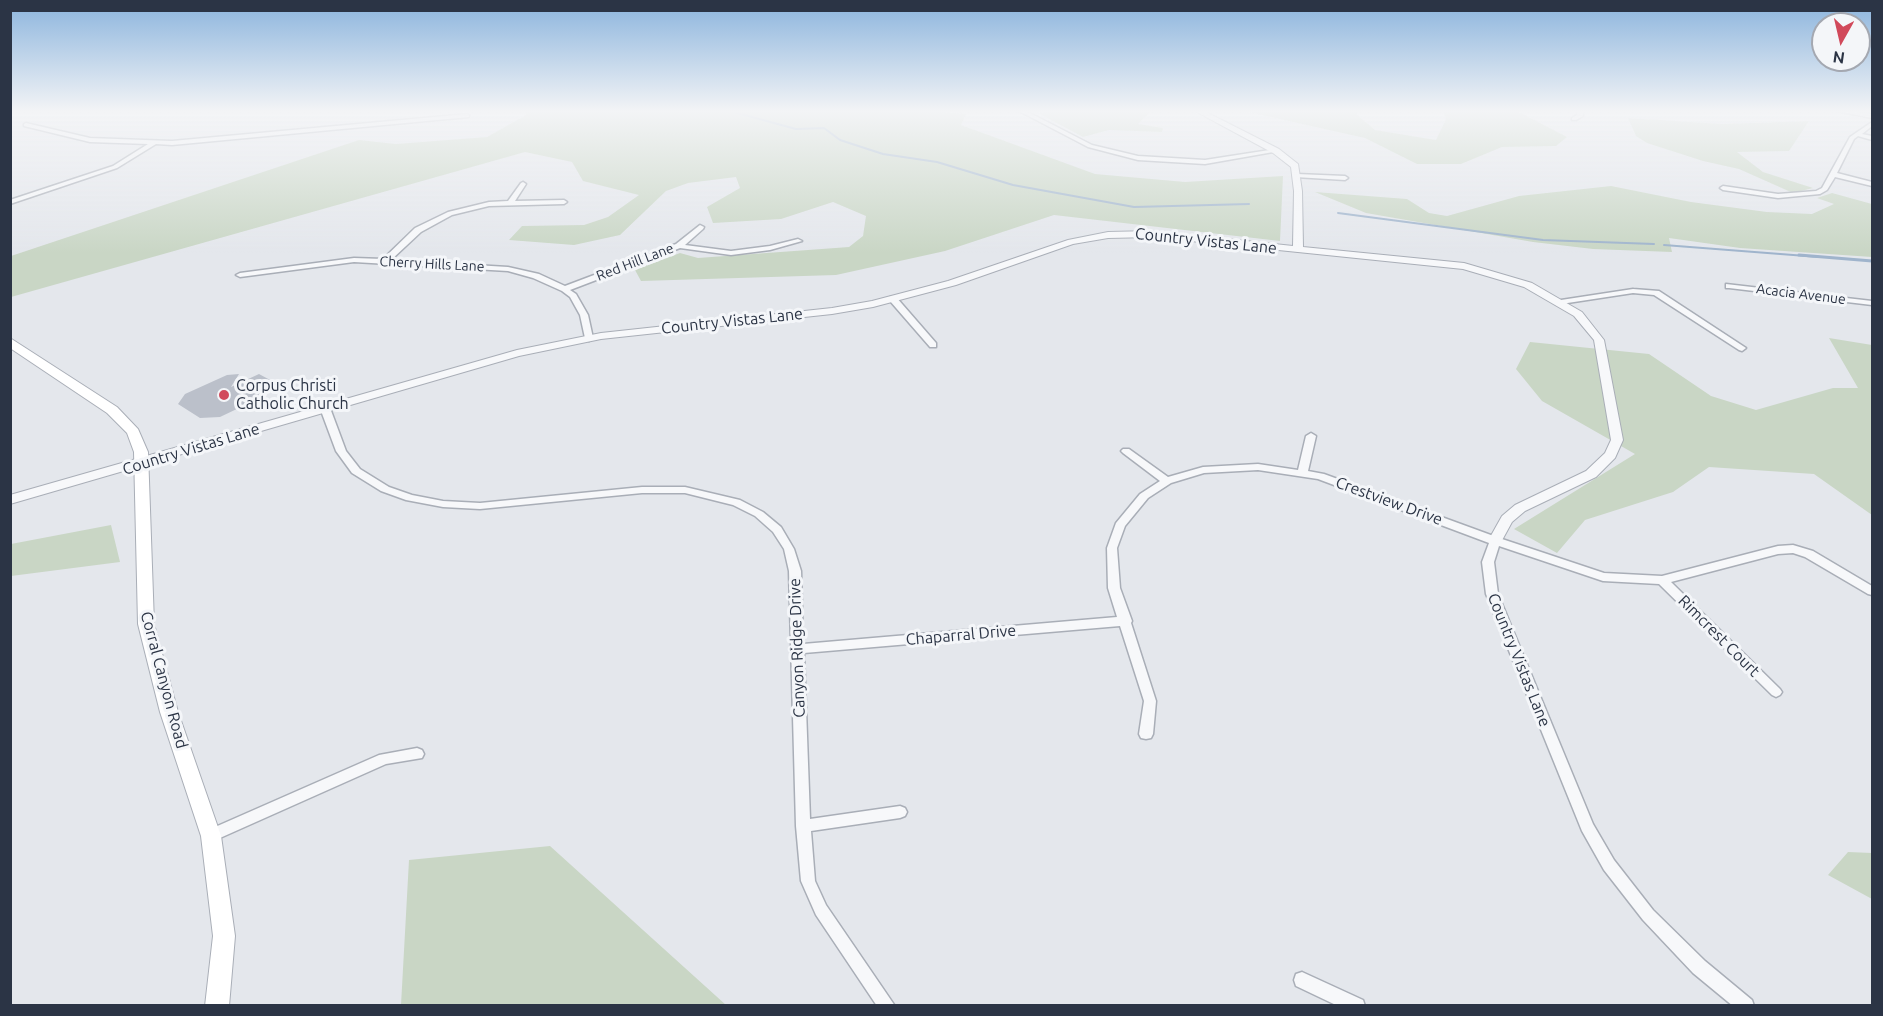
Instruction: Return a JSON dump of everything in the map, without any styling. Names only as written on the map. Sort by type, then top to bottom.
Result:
[{"type":"main road","name":"Corral Canyon Road","points":[[10,342],[112,410],[133,432],[141,452],[146,624],[171,719],[211,836],[224,936],[218,1005]]},
{"type":"street","points":[[10,202],[87,178],[128,158]]},
{"type":"street","points":[[1145,158],[1205,162],[1228,158]]},
{"type":"street","points":[[1286,158],[1292,163],[1297,176],[1298,250]]},
{"type":"street","points":[[1723,188],[1771,195],[1806,195],[1826,189],[1840,158]]},
{"type":"street","points":[[1832,174],[1872,184]]},
{"type":"street","points":[[1297,176],[1345,178]]},
{"type":"street","points":[[511,202],[523,183]]},
{"type":"street","points":[[386,261],[418,230],[436,218],[468,207],[511,202],[564,202]]},
{"type":"street","name":"Red Hill Lane","points":[[565,289],[679,246],[700,227]]},
{"type":"street","name":"Country Vistas Lane","points":[[10,500],[478,363],[589,338],[832,311],[893,299],[952,283],[1071,242],[1108,235],[1163,234],[1464,266],[1516,280],[1561,302],[1585,321],[1599,340],[1617,440],[1611,455],[1591,474],[1520,508],[1507,519],[1495,541],[1488,562],[1492,594],[1587,827],[1609,865],[1648,915],[1699,967],[1746,1005]]},
{"type":"street","points":[[679,246],[717,252],[740,252],[798,241]]},
{"type":"street","name":"Cherry Hills Lane","points":[[240,275],[327,262],[386,261],[508,269],[536,276],[565,289],[573,296],[585,315],[589,338]]},
{"type":"street","name":"Acacia Avenue","points":[[1729,286],[1872,303]]},
{"type":"street","points":[[1561,302],[1633,291],[1656,293],[1742,348]]},
{"type":"street","points":[[893,299],[933,345]]},
{"type":"street","name":"Canyon Ridge Drive","points":[[325,408],[341,451],[356,471],[385,489],[410,498],[443,504],[490,506],[671,489],[712,494],[748,507],[777,530],[793,560],[802,826],[808,881],[821,910],[886,1005]]},
{"type":"street","points":[[1303,472],[1311,436]]},
{"type":"street","points":[[1126,451],[1167,481]]},
{"type":"street","name":"Crestview Drive","points":[[1146,734],[1150,701],[1112,575],[1114,541],[1120,525],[1135,505],[1167,481],[1198,472],[1229,467],[1258,467],[1303,472],[1339,482],[1589,574],[1630,580],[1662,580],[1778,550],[1793,549],[1809,554],[1872,591]]},
{"type":"street","name":"Rimcrest Court","points":[[1662,580],[1776,692]]},
{"type":"street","name":"Chaparral Drive","points":[[797,649],[1126,621]]},
{"type":"street","points":[[211,836],[384,759],[417,754]]},
{"type":"street","points":[[802,826],[900,812]]},
{"type":"street","points":[[1302,980],[1357,1005]]},
{"type":"green space","points":[[304,158],[502,158],[11,297],[11,256]]},
{"type":"green space","points":[[555,158],[1052,158],[1095,174],[1185,182],[1283,176],[1280,241],[1054,215],[945,251],[836,275],[641,281],[635,270],[680,253],[698,258],[849,247],[863,236],[866,216],[833,202],[781,219],[713,223],[707,207],[740,188],[736,177],[688,183],[666,191],[620,235],[574,245],[509,240],[522,226],[584,225],[608,217],[639,195],[583,181],[572,162]]},
{"type":"green space","points":[[1406,158],[1474,158],[1461,164],[1417,164]]},
{"type":"green space","points":[[1695,158],[1745,158],[1763,172],[1813,188],[1793,193],[1739,169]]},
{"type":"green space","points":[[1611,186],[1691,202],[1767,212],[1812,214],[1834,204],[1817,198],[1832,193],[1872,204],[1872,257],[1740,248],[1669,238],[1672,252],[1593,249],[1533,242],[1366,213],[1315,192],[1407,199],[1429,213],[1447,216],[1519,196]]},
{"type":"green space","points":[[1829,338],[1872,345],[1872,515],[1814,474],[1709,467],[1673,492],[1585,520],[1557,553],[1514,529],[1635,454],[1542,401],[1516,369],[1530,342],[1649,354],[1711,396],[1756,410],[1833,388],[1858,388]]},
{"type":"green space","points":[[111,525],[120,562],[11,576],[11,544]]},
{"type":"green space","points":[[550,846],[726,1005],[401,1005],[409,860]]},
{"type":"green space","points":[[1848,852],[1872,853],[1872,899],[1828,875]]},
{"type":"building","name":"Corpus Christi Catholic Church","points":[[239,374],[231,387],[259,374],[272,381],[262,397],[220,417],[200,418],[178,404],[185,394],[227,375]]},
{"type":"waterway","points":[[913,158],[937,162],[1013,185],[1134,207],[1249,204]]},
{"type":"waterway","points":[[1338,213],[1543,240],[1654,244]]},
{"type":"waterway","points":[[1664,245],[1819,257]]},
{"type":"waterway","points":[[1799,255],[1872,261]]},
{"type":"place","name":"Corpus Christi Catholic Church","points":[[224,395]]}]
